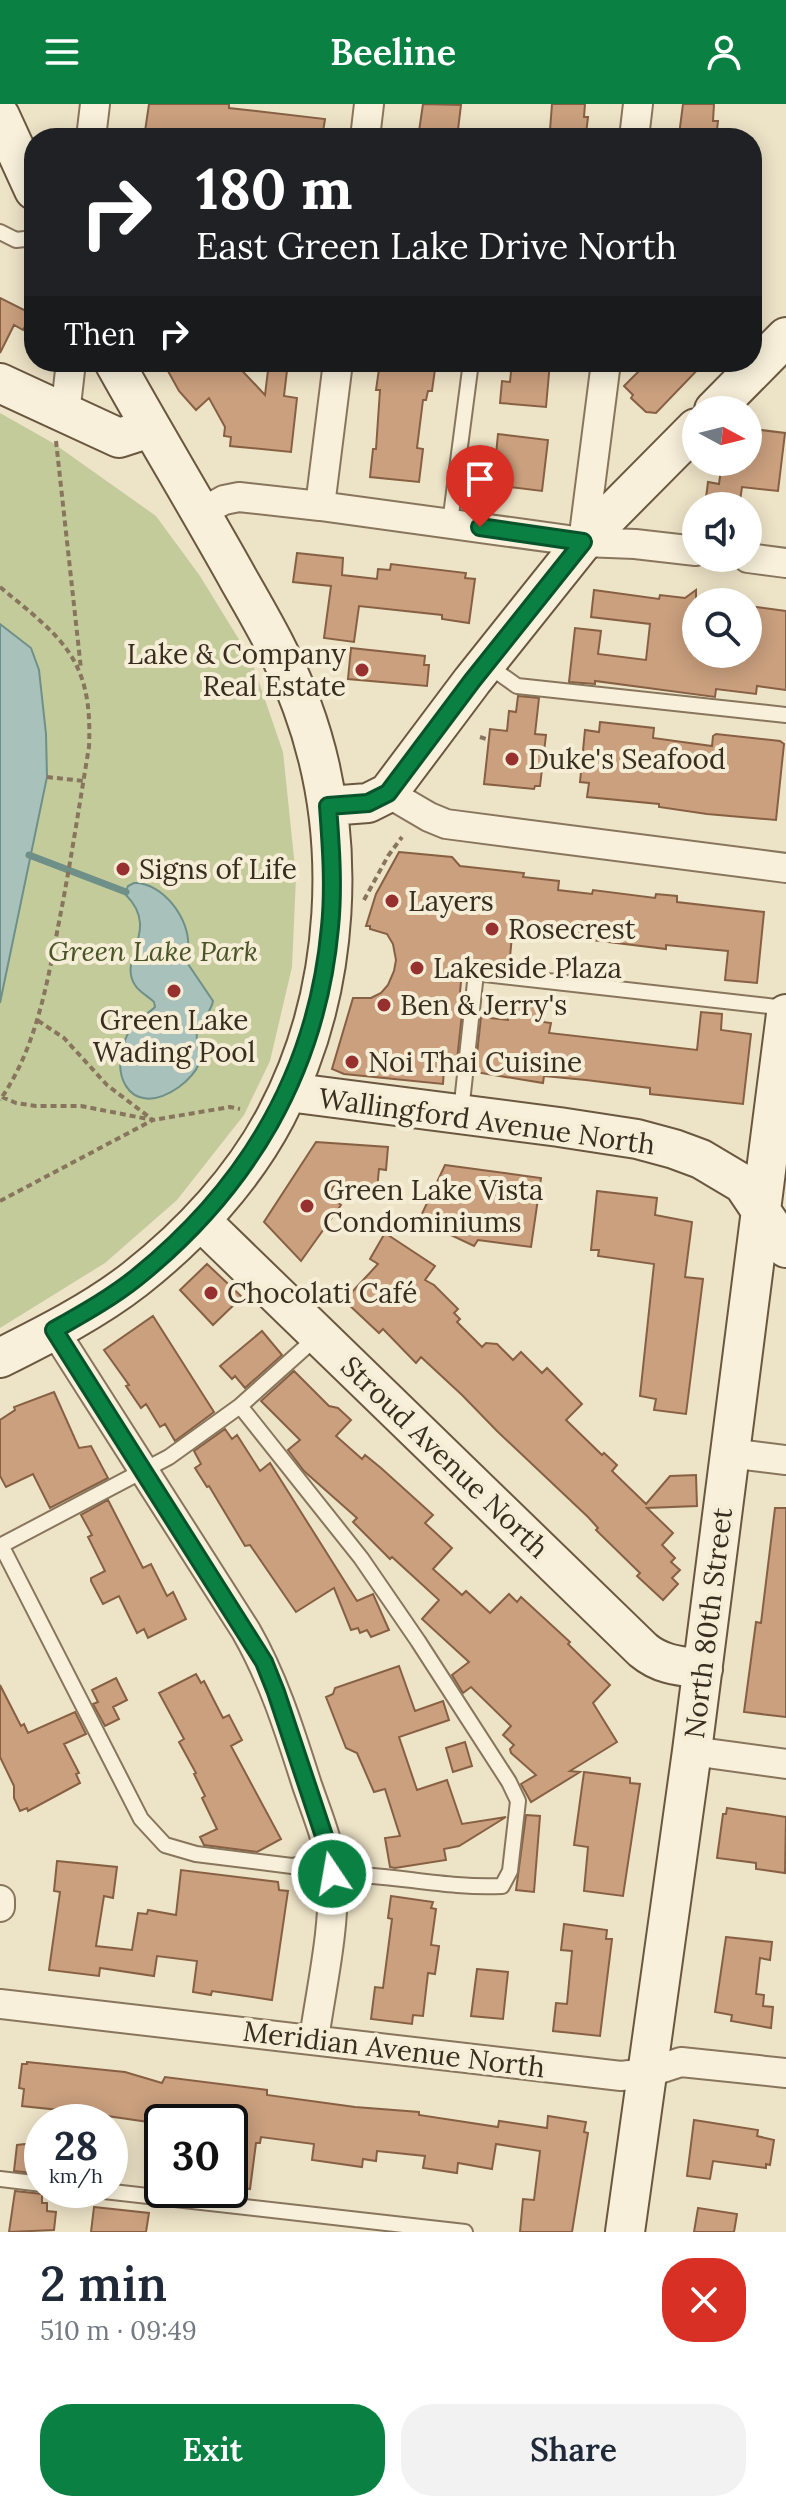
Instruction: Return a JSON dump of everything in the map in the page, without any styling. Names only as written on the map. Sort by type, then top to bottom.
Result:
[{"type":"street","points":[[92,128],[95,104]]},
{"type":"street","points":[[366,128],[369,104]]},
{"type":"street","points":[[635,128],[638,104]]},
{"type":"street","points":[[0,116],[24,168]]},
{"type":"street","points":[[762,361],[786,337]]},
{"type":"street","points":[[61,427],[69,372]]},
{"type":"street","points":[[0,1358],[54,1330],[134,1280],[200,1220],[256,1150],[288,1092],[310,1030],[325,967],[332,894],[328,806],[311,732],[276,647],[202,512],[119,372]]},
{"type":"street","points":[[320,506],[337,372]]},
{"type":"street","points":[[583,542],[605,372]]},
{"type":"street","points":[[728,396],[751,372]]},
{"type":"street","points":[[0,383],[61,427],[119,438],[150,428]]},
{"type":"street","points":[[328,806],[368,803],[388,793],[583,542],[682,442]]},
{"type":"street","points":[[202,512],[224,500],[239,497],[583,542],[682,549]]},
{"type":"street","points":[[762,560],[786,563]]},
{"type":"street","points":[[388,793],[446,824],[786,868]]},
{"type":"street","name":"North 80th Street","points":[[625,2232],[703,1669],[786,1011]]},
{"type":"street","name":"Wallingford Avenue North","points":[[288,1092],[637,1139],[674,1149],[701,1159],[743,1184],[786,1248]]},
{"type":"street","name":"Stroud Avenue North","points":[[200,1220],[643,1650],[669,1665],[703,1669]]},
{"type":"street","points":[[54,1330],[264,1662],[276,1692],[331,1866],[329,1930],[314,2039]]},
{"type":"street","points":[[729,1453],[786,1460]]},
{"type":"street","points":[[692,1751],[786,1764]]},
{"type":"street","points":[[0,1900],[0,1907]]},
{"type":"street","name":"Meridian Avenue North","points":[[0,2004],[616,2075],[647,2073],[681,2062],[786,2073]]},
{"type":"lane","points":[[0,232],[16,240],[24,239]]},
{"type":"lane","points":[[450,523],[470,372]]},
{"type":"lane","points":[[486,664],[517,686],[786,715]]},
{"type":"lane","points":[[460,1114],[476,973],[786,1011]]},
{"type":"lane","points":[[240,1406],[361,1558],[418,1641],[518,1801],[510,1871],[502,1886],[479,1887],[360,1874],[331,1866],[292,1866],[196,1854],[165,1845],[141,1819],[1,1545],[169,1457],[240,1406],[319,1334]]},
{"type":"lane","points":[[0,2179],[24,2182]]},
{"type":"lane","points":[[128,2194],[465,2232]]},
{"type":"path","points":[[61,427],[82,672],[91,712],[89,747],[52,962],[37,1020],[23,1057],[1,1099],[26,1104],[81,1106],[153,1120]]},
{"type":"path","points":[[0,587],[59,639],[82,672]]},
{"type":"path","points":[[480,737],[489,740]]},
{"type":"path","points":[[47,777],[84,781]]},
{"type":"path","points":[[364,900],[402,837]]},
{"type":"path","points":[[37,1020],[64,1038],[107,1085],[153,1120]]},
{"type":"path","points":[[0,1201],[153,1120],[230,1107],[240,1109]]},
{"type":"green space","name":"Green Lake Park","points":[[0,413],[53,443],[156,516],[200,576],[251,659],[283,752],[296,877],[292,967],[270,1061],[244,1115],[177,1200],[105,1263],[0,1328],[0,1003],[47,776],[31,648],[0,624]]},
{"type":"water","points":[[0,624],[31,648],[39,670],[47,777],[0,1003]]},
{"type":"water","name":"Green Lake Wading Pool","points":[[134,883],[155,889],[180,915],[188,937],[186,961],[213,1001],[197,1033],[200,1060],[195,1071],[179,1087],[146,1099],[134,1095],[126,1086],[120,1059],[134,1024],[155,1007],[131,975],[140,920],[125,894],[128,886]]},
{"type":"building","points":[[149,104],[229,104],[229,108],[325,119],[324,128],[145,128]]},
{"type":"building","points":[[423,104],[461,105],[458,128],[419,128]]},
{"type":"building","points":[[552,104],[585,104],[587,128],[550,128]]},
{"type":"building","points":[[683,104],[714,104],[713,121],[718,121],[717,128],[680,128]]},
{"type":"building","points":[[0,298],[24,310],[24,328],[14,325],[0,353]]},
{"type":"building","points":[[169,372],[243,372],[265,395],[268,372],[287,372],[284,396],[297,398],[291,452],[230,446],[231,437],[224,436],[225,427],[209,398],[196,410],[179,391]]},
{"type":"building","points":[[379,372],[435,372],[432,391],[428,391],[426,400],[423,400],[417,448],[423,449],[419,482],[370,477],[373,449],[376,449],[380,390],[376,390]]},
{"type":"building","points":[[511,372],[549,372],[546,407],[500,403],[502,381],[510,382]]},
{"type":"building","points":[[638,372],[695,372],[656,413],[646,412],[631,398],[633,395],[624,386]]},
{"type":"building","points":[[762,430],[785,433],[778,491],[742,487],[741,492],[707,492],[708,482],[719,484],[720,476],[762,476]]},
{"type":"building","points":[[498,434],[548,440],[542,491],[493,485]]},
{"type":"building","points":[[297,553],[343,558],[342,575],[377,579],[378,569],[390,570],[391,564],[466,573],[465,578],[475,579],[469,623],[442,619],[442,615],[359,606],[354,642],[324,638],[331,586],[293,582]]},
{"type":"building","points":[[594,590],[659,599],[660,595],[682,598],[682,668],[762,668],[762,608],[786,611],[786,690],[757,686],[756,694],[716,689],[715,697],[595,681],[595,684],[569,682],[575,628],[601,631],[598,654],[646,660],[650,624],[591,617]]},
{"type":"building","points":[[351,648],[425,656],[424,665],[429,665],[427,686],[348,679]]},
{"type":"building","name":"Duke's Seafood","points":[[518,696],[539,698],[535,734],[546,735],[540,786],[534,789],[484,784],[490,729],[507,731],[509,711],[516,712]]},
{"type":"building","points":[[600,722],[654,728],[653,738],[712,746],[716,734],[780,741],[784,744],[776,820],[587,797],[589,783],[580,782],[585,730],[599,732]]},
{"type":"building","points":[[399,852],[452,857],[460,866],[524,873],[523,877],[559,881],[558,890],[592,894],[593,890],[655,898],[656,894],[677,896],[677,902],[764,912],[757,983],[725,980],[728,951],[666,945],[666,949],[543,934],[542,940],[512,936],[509,967],[463,961],[458,1013],[462,1014],[456,1069],[444,1069],[443,1084],[344,1074],[332,1069],[353,998],[371,998],[381,993],[394,971],[396,960],[393,944],[387,934],[366,926],[376,894]]},
{"type":"building","points":[[510,1003],[545,1008],[543,1022],[551,1023],[549,1033],[697,1050],[701,1012],[722,1014],[721,1030],[751,1034],[743,1104],[650,1094],[650,1088],[586,1080],[544,1076],[543,1083],[475,1072],[481,1017],[508,1020]]},
{"type":"building","name":"Green Lake Vista Condominiums","points":[[316,1142],[388,1147],[386,1170],[379,1169],[377,1190],[353,1188],[337,1181],[328,1196],[341,1205],[301,1261],[264,1222]]},
{"type":"building","points":[[445,1165],[541,1178],[531,1247],[478,1240],[474,1246],[419,1220]]},
{"type":"building","points":[[597,1191],[657,1198],[655,1215],[692,1222],[685,1277],[703,1279],[686,1414],[654,1410],[656,1399],[640,1396],[654,1264],[598,1256],[599,1250],[591,1250]]},
{"type":"building","points":[[385,1233],[435,1266],[425,1280],[458,1309],[454,1313],[460,1319],[457,1322],[482,1347],[486,1343],[497,1344],[513,1360],[521,1352],[542,1373],[547,1368],[582,1404],[566,1420],[602,1455],[604,1453],[617,1465],[612,1471],[646,1504],[670,1476],[696,1475],[697,1506],[647,1508],[673,1533],[662,1545],[675,1558],[671,1562],[680,1570],[672,1578],[678,1584],[663,1600],[637,1576],[640,1573],[596,1530],[598,1528],[588,1517],[462,1395],[421,1357],[416,1363],[383,1329],[379,1333],[348,1304],[353,1291],[378,1264],[370,1259]]},
{"type":"building","name":"Chocolati Café","points":[[207,1264],[242,1297],[213,1325],[180,1290]]},
{"type":"building","points":[[153,1316],[214,1412],[175,1441],[165,1424],[160,1427],[146,1404],[141,1408],[104,1350]]},
{"type":"building","points":[[262,1331],[282,1355],[245,1388],[235,1376],[232,1379],[220,1366]]},
{"type":"building","points":[[294,1371],[329,1406],[338,1408],[351,1420],[336,1436],[362,1459],[365,1455],[381,1468],[433,1515],[425,1523],[452,1548],[433,1569],[462,1595],[466,1591],[490,1613],[509,1594],[517,1602],[521,1597],[570,1642],[568,1644],[610,1685],[593,1703],[617,1742],[570,1771],[580,1772],[531,1802],[521,1784],[536,1775],[511,1753],[514,1745],[503,1735],[511,1726],[471,1687],[463,1693],[452,1675],[469,1662],[422,1619],[439,1600],[392,1557],[390,1559],[353,1522],[357,1518],[304,1471],[288,1450],[300,1440],[261,1401]]},
{"type":"building","points":[[54,1392],[79,1448],[91,1446],[108,1478],[50,1508],[33,1474],[6,1487],[0,1476],[0,1420],[15,1410],[14,1407]]},
{"type":"building","points":[[225,1429],[232,1439],[237,1435],[260,1471],[270,1463],[357,1601],[373,1594],[389,1630],[371,1637],[367,1630],[360,1633],[358,1628],[351,1630],[334,1588],[296,1612],[250,1545],[245,1546],[195,1468],[201,1464],[194,1451]]},
{"type":"building","points":[[108,1500],[143,1568],[151,1564],[167,1596],[173,1592],[186,1619],[148,1638],[144,1629],[137,1633],[119,1596],[103,1604],[91,1581],[91,1578],[105,1571],[81,1515]]},
{"type":"building","points":[[775,1508],[786,1508],[786,1717],[744,1712],[756,1622],[761,1623]]},
{"type":"building","points":[[399,1666],[415,1711],[443,1701],[449,1720],[399,1737],[417,1790],[447,1780],[462,1824],[506,1817],[459,1846],[444,1849],[446,1860],[395,1868],[390,1867],[385,1838],[400,1836],[385,1789],[374,1792],[357,1753],[346,1748],[326,1697],[333,1694],[335,1688]]},
{"type":"building","points":[[196,1674],[201,1683],[204,1681],[223,1718],[229,1715],[242,1740],[231,1746],[281,1839],[257,1852],[204,1845],[200,1837],[217,1829],[202,1798],[205,1796],[196,1773],[179,1742],[184,1739],[159,1693]]},
{"type":"building","points":[[116,1678],[127,1700],[113,1707],[119,1719],[105,1726],[93,1704],[98,1702],[92,1690]]},
{"type":"building","points":[[0,1685],[21,1726],[24,1724],[28,1733],[75,1712],[86,1734],[64,1744],[79,1773],[76,1774],[80,1783],[28,1811],[27,1808],[20,1811],[14,1798],[14,1786],[0,1757]]},
{"type":"building","points":[[465,1742],[472,1766],[453,1772],[446,1748]]},
{"type":"building","points":[[584,1772],[630,1778],[630,1783],[640,1784],[623,1896],[584,1891],[588,1847],[574,1845]]},
{"type":"building","points":[[727,1808],[786,1817],[785,1873],[756,1869],[756,1863],[717,1858],[723,1814],[726,1814]]},
{"type":"building","points":[[526,1815],[540,1816],[534,1892],[516,1890]]},
{"type":"building","points":[[57,1861],[117,1867],[113,1898],[104,1896],[96,1946],[132,1950],[138,1913],[147,1914],[148,1910],[176,1915],[181,1870],[278,1882],[279,1890],[288,1891],[272,2000],[212,1991],[211,1995],[193,1992],[197,1961],[157,1956],[154,1976],[100,1968],[99,1976],[49,1970],[60,1892],[54,1891]]},
{"type":"building","points":[[391,1896],[433,1902],[431,1908],[436,1909],[431,1945],[439,1946],[435,1974],[428,1973],[423,2016],[413,2015],[412,2024],[371,2019],[375,1987],[383,1988],[392,1919],[388,1918]]},
{"type":"building","points":[[564,1924],[607,1930],[606,1939],[612,1939],[600,2036],[553,2031],[556,2003],[567,2004],[572,1951],[561,1950]]},
{"type":"building","points":[[726,1937],[772,1942],[770,1960],[760,1958],[756,1994],[764,1995],[763,2006],[773,2007],[771,2028],[731,2021],[732,2015],[715,2012]]},
{"type":"building","points":[[477,1969],[508,1972],[503,2019],[471,2016]]},
{"type":"building","points":[[22,2064],[125,2072],[162,2083],[165,2077],[267,2090],[267,2095],[419,2112],[419,2115],[498,2127],[499,2121],[547,2128],[548,2116],[586,2122],[584,2132],[588,2133],[572,2232],[520,2232],[523,2199],[534,2200],[540,2151],[496,2144],[492,2169],[458,2163],[457,2173],[423,2168],[425,2156],[377,2151],[376,2161],[363,2159],[362,2167],[312,2160],[314,2144],[261,2137],[260,2143],[256,2143],[248,2189],[248,2104],[144,2104],[144,2121],[128,2119],[128,2104],[22,2106],[24,2089],[19,2088]]},
{"type":"building","points":[[694,2120],[758,2130],[757,2136],[774,2140],[770,2165],[766,2164],[766,2168],[713,2161],[710,2179],[687,2176]]},
{"type":"building","points":[[24,2144],[24,2172],[14,2171],[17,2145]]},
{"type":"building","points":[[15,2191],[24,2192],[24,2208],[47,2208],[47,2211],[56,2212],[54,2230],[9,2232]]},
{"type":"building","points":[[94,2208],[149,2213],[146,2232],[91,2232]]},
{"type":"building","points":[[698,2208],[737,2214],[734,2232],[694,2232]]},
{"type":"waterway","points":[[29,855],[126,892]]},
{"type":"place","name":"Lake & Company Real Estate","points":[[362,670]]},
{"type":"place","name":"Duke's Seafood","points":[[512,759]]},
{"type":"place","name":"Signs of Life","points":[[123,869]]},
{"type":"place","name":"Layers","points":[[392,901]]},
{"type":"place","name":"Rosecrest","points":[[492,929]]},
{"type":"place","name":"Lakeside Plaza","points":[[417,968]]},
{"type":"place","name":"Green Lake Wading Pool","points":[[174,991]]},
{"type":"place","name":"Ben & Jerry's","points":[[384,1005]]},
{"type":"place","name":"Noi Thai Cuisine","points":[[352,1062]]},
{"type":"place","name":"Green Lake Vista Condominiums","points":[[307,1206]]},
{"type":"place","name":"Chocolati Café","points":[[211,1293]]},
{"type":"route","points":[[332,1874],[325,1839],[264,1662],[54,1330],[134,1280],[176,1244],[218,1199],[256,1150],[288,1092],[310,1030],[325,967],[332,894],[328,806],[368,803],[388,793],[583,542],[480,527]]}]
